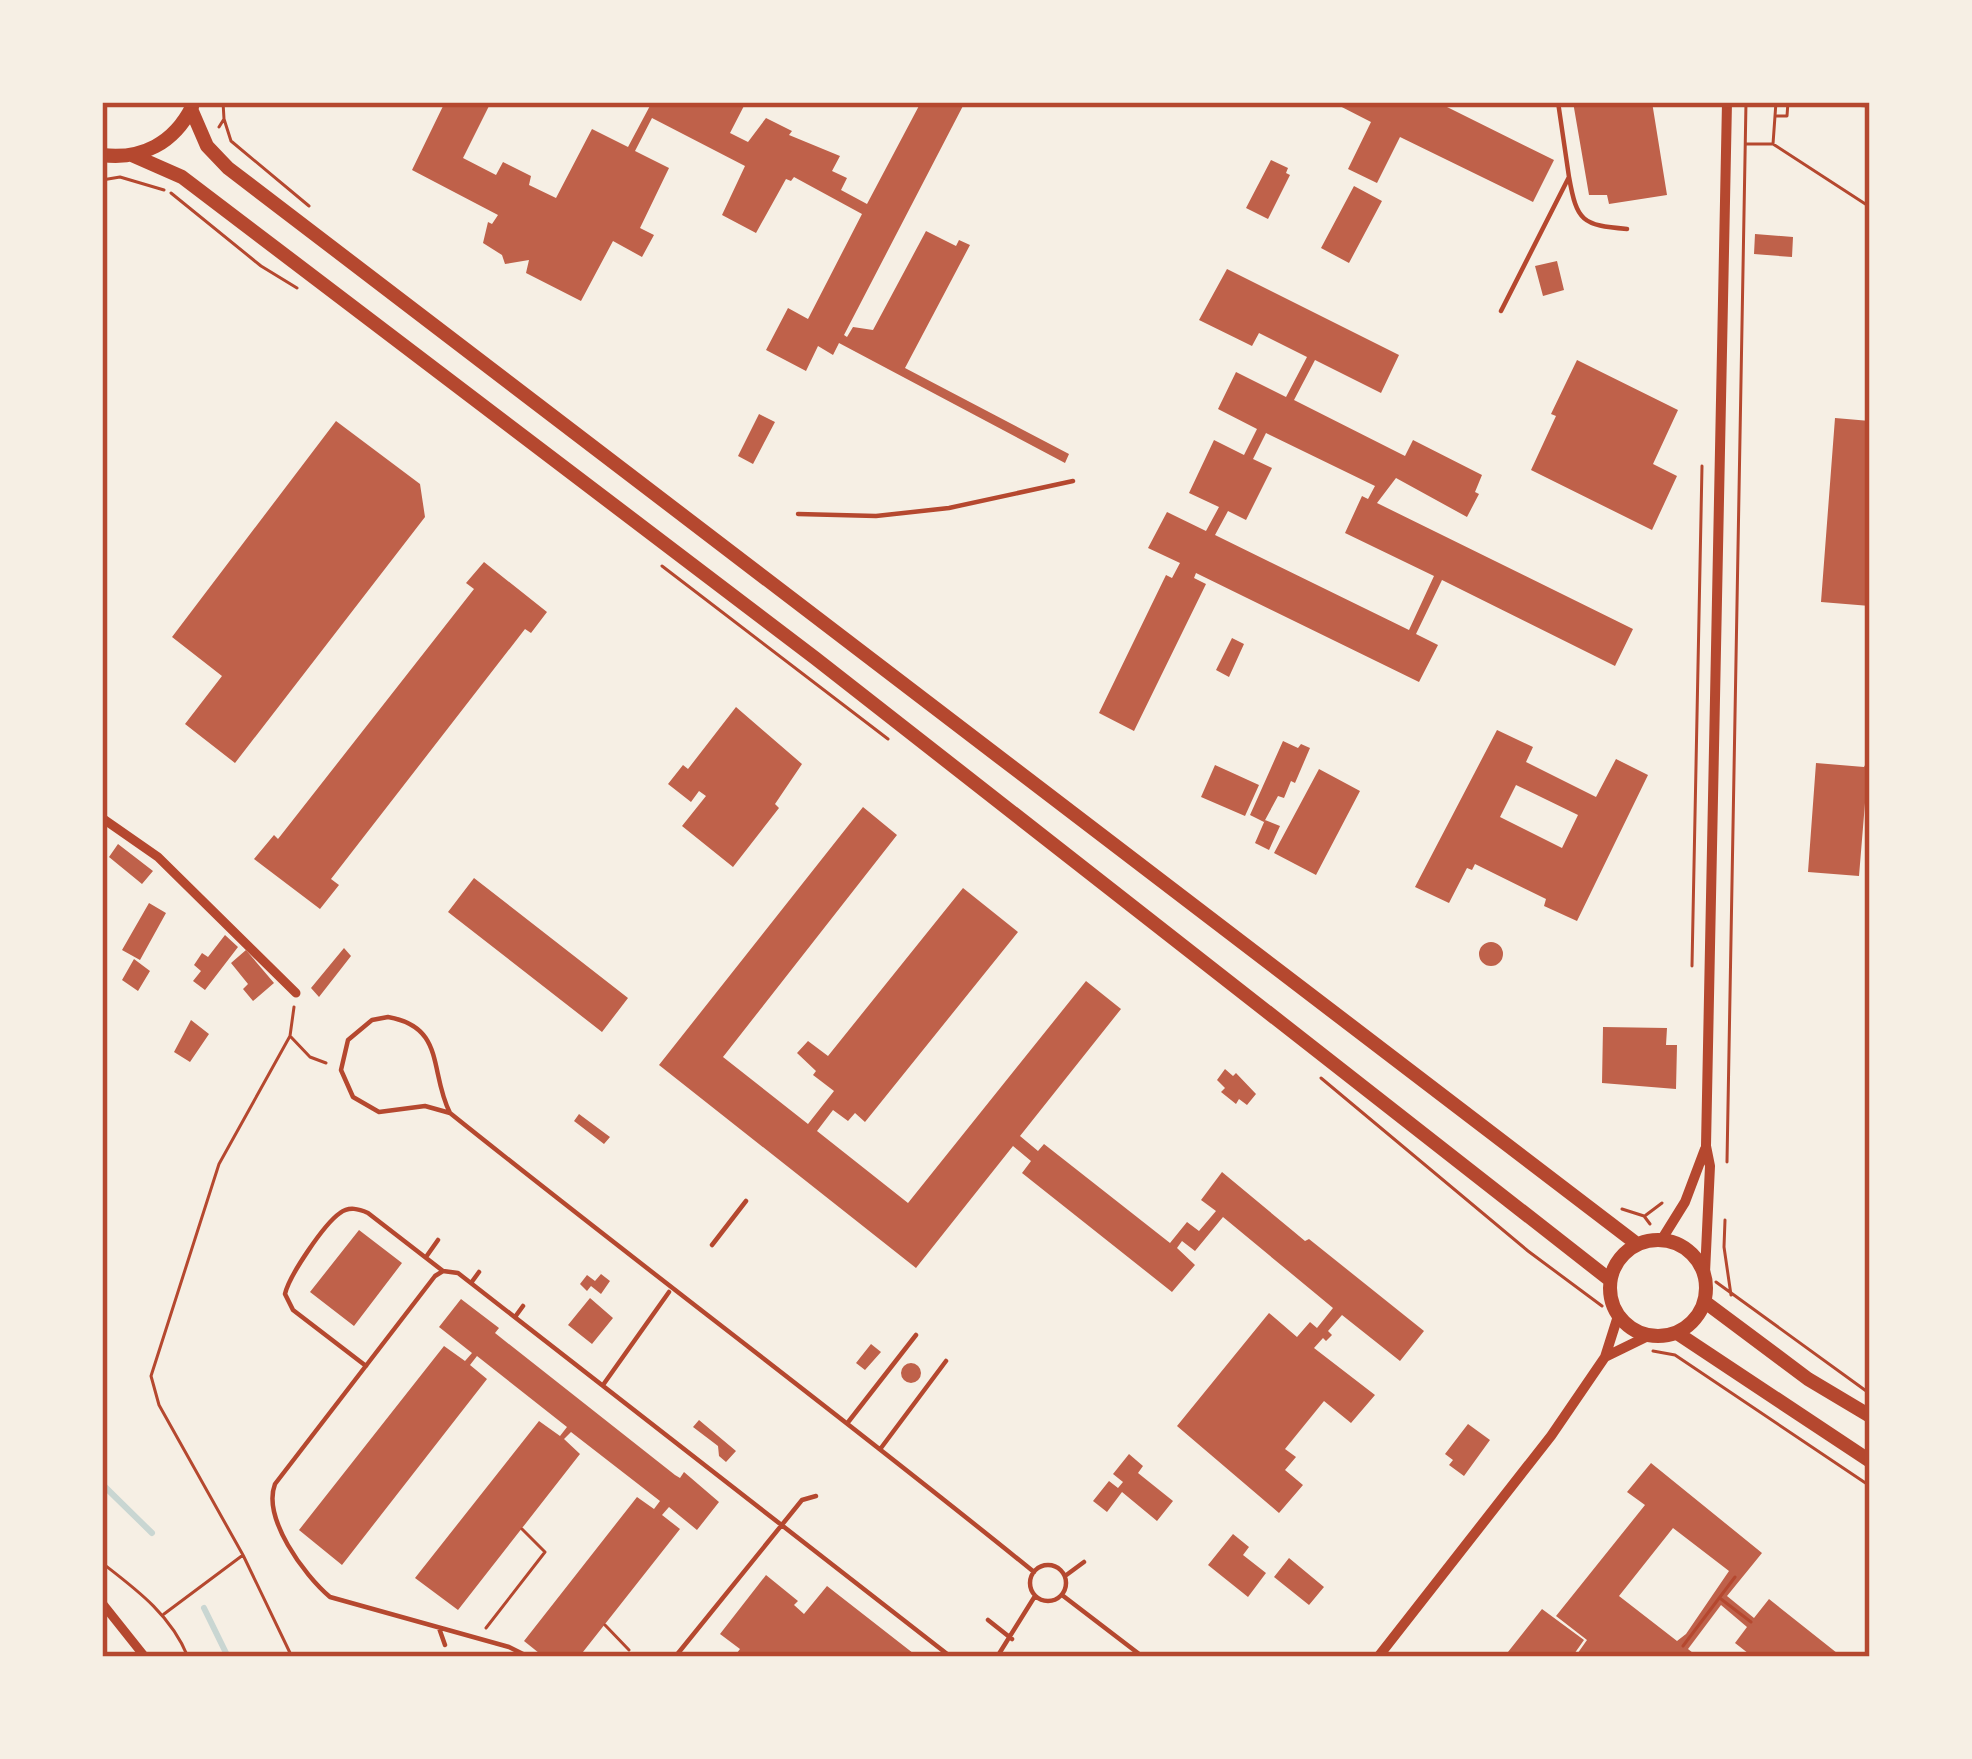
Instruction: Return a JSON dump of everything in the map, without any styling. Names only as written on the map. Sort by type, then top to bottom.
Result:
[{"type":"main road","points":[[102,155],[132,155],[153,148],[171,136],[192,105]]},
{"type":"main road","points":[[192,105],[207,146],[228,168],[1636,1244]]},
{"type":"main road","points":[[132,155],[182,177],[741,601],[1610,1280]]},
{"type":"main road","points":[[1662,1239],[1689,1250],[1705,1273],[1705,1302],[1695,1321],[1677,1334],[1648,1336],[1631,1329],[1618,1316],[1610,1280],[1615,1265],[1636,1244],[1662,1239]]},
{"type":"main road","points":[[1705,1302],[1808,1379],[1870,1417]]},
{"type":"main road","points":[[1677,1334],[1830,1436],[1870,1457]]},
{"type":"street","points":[[1705,1273],[1727,102]]},
{"type":"street","points":[[102,818],[158,857],[296,994]]},
{"type":"street","points":[[1662,1239],[1685,1202],[1706,1146]]},
{"type":"street","points":[[1378,1657],[1493,1512],[1606,1357],[1618,1316]]},
{"type":"street","points":[[1606,1357],[1648,1336]]},
{"type":"street","points":[[102,1603],[145,1657]]},
{"type":"lane","points":[[1558,102],[1575,210],[1590,226],[1627,229]]},
{"type":"lane","points":[[1502,311],[1569,177]]},
{"type":"lane","points":[[798,514],[876,516],[949,508],[1073,481]]},
{"type":"lane","points":[[450,1113],[440,1092],[430,1041],[405,1020],[380,1019],[358,1029],[342,1054],[341,1070],[353,1097],[365,1107],[394,1113],[425,1106],[450,1113],[1034,1572]]},
{"type":"lane","points":[[712,1245],[746,1201]]},
{"type":"lane","points":[[366,1366],[287,1304],[287,1283],[346,1210],[368,1213],[443,1271],[458,1273],[951,1657]]},
{"type":"lane","points":[[426,1257],[438,1240]]},
{"type":"lane","points":[[443,1271],[275,1484],[271,1509],[309,1577],[343,1604],[501,1645],[529,1657]]},
{"type":"lane","points":[[471,1283],[479,1272]]},
{"type":"lane","points":[[603,1385],[670,1290]]},
{"type":"lane","points":[[515,1317],[523,1306]]},
{"type":"lane","points":[[848,1423],[916,1336]]},
{"type":"lane","points":[[881,1448],[946,1361]]},
{"type":"lane","points":[[675,1657],[802,1500],[817,1496]]},
{"type":"lane","points":[[1062,1595],[1065,1576],[1084,1562]]},
{"type":"lane","points":[[1062,1595],[1046,1601],[1035,1596],[1030,1584],[1034,1572],[1051,1565],[1065,1576]]},
{"type":"lane","points":[[1062,1595],[1143,1657]]},
{"type":"lane","points":[[997,1657],[1035,1596]]},
{"type":"lane","points":[[389,1616],[392,1625]]},
{"type":"lane","points":[[988,1620],[1012,1639]]},
{"type":"lane","points":[[438,1628],[445,1645]]},
{"type":"lane","points":[[501,1645],[506,1657]]},
{"type":"path","points":[[1726,1176],[1746,102]]},
{"type":"path","points":[[1773,144],[1776,102]]},
{"type":"path","points":[[1775,116],[1787,116],[1791,102],[1870,106]]},
{"type":"path","points":[[1746,144],[1773,144],[1870,207]]},
{"type":"path","points":[[170,192],[261,266],[309,295]]},
{"type":"path","points":[[1694,979],[1702,451]]},
{"type":"path","points":[[659,562],[675,579],[898,747]]},
{"type":"path","points":[[292,1657],[242,1555],[158,1405],[151,1376],[219,1164],[290,1036],[296,994]]},
{"type":"path","points":[[290,1036],[310,1057],[341,1070]]},
{"type":"path","points":[[1317,1075],[1584,1295],[1618,1316]]},
{"type":"path","points":[[1644,1216],[1676,1195]]},
{"type":"path","points":[[1725,1214],[1731,1295]]},
{"type":"path","points":[[1705,1273],[1870,1394]]},
{"type":"path","points":[[1628,1343],[1675,1355],[1870,1486]]},
{"type":"path","points":[[478,1639],[545,1552],[522,1529]]},
{"type":"path","points":[[162,1615],[242,1555]]},
{"type":"path","points":[[102,1563],[148,1598],[180,1636],[188,1657]]},
{"type":"path","points":[[1683,1646],[1735,1576]]},
{"type":"path","points":[[1720,1598],[1751,1622]]},
{"type":"path","points":[[605,1625],[628,1650]]},
{"type":"building","points":[[445,102],[491,102],[463,158],[496,175],[503,162],[531,176],[529,185],[556,198],[592,129],[628,147],[652,102],[699,106],[701,102],[746,102],[730,133],[748,142],[766,118],[792,131],[789,135],[840,156],[832,171],[847,178],[841,190],[867,204],[921,102],[965,102],[844,335],[853,327],[873,330],[926,231],[956,246],[959,240],[970,245],[905,368],[1069,454],[1065,463],[839,343],[833,355],[818,346],[806,371],[766,350],[788,308],[808,319],[862,214],[794,177],[786,179],[756,233],[722,215],[745,166],[652,118],[635,151],[669,168],[640,228],[654,235],[642,257],[613,241],[581,301],[526,273],[529,260],[505,264],[502,255],[483,243],[488,222],[492,224],[498,215],[412,170]]},
{"type":"building","points":[[1332,102],[1445,102],[1443,105],[1554,160],[1533,202],[1400,137],[1377,183],[1348,169],[1371,122]]},
{"type":"building","points":[[1573,102],[1652,102],[1667,195],[1609,204],[1607,195],[1589,195]]},
{"type":"building","points":[[1271,160],[1288,168],[1290,175],[1268,219],[1246,208]]},
{"type":"building","points":[[1354,186],[1382,201],[1349,263],[1321,248]]},
{"type":"building","points":[[1755,234],[1793,237],[1792,257],[1754,254]]},
{"type":"building","points":[[1557,261],[1564,290],[1543,296],[1535,266]]},
{"type":"building","points":[[1227,269],[1399,355],[1381,393],[1315,360],[1294,400],[1405,456],[1413,440],[1482,475],[1467,517],[1396,478],[1377,503],[1633,629],[1615,666],[1442,580],[1416,634],[1438,645],[1419,682],[1196,573],[1194,578],[1206,584],[1134,731],[1099,713],[1166,575],[1172,578],[1180,563],[1148,548],[1167,512],[1206,531],[1219,507],[1189,493],[1214,440],[1244,455],[1257,429],[1218,409],[1236,372],[1286,397],[1307,357],[1259,333],[1252,346],[1199,320]],"holes":[[[1266,433],[1375,486],[1368,499],[1362,496],[1345,533],[1434,576],[1409,630],[1215,535],[1228,511],[1246,520],[1272,468],[1253,459]]]},
{"type":"building","points":[[1577,360],[1678,410],[1653,464],[1677,476],[1652,530],[1531,470]]},
{"type":"building","points":[[759,414],[775,422],[753,464],[738,456]]},
{"type":"building","points":[[1835,418],[1870,421],[1870,606],[1821,602]]},
{"type":"building","points":[[336,421],[420,484],[425,517],[235,763],[185,724],[222,676],[172,637]]},
{"type":"building","points":[[484,562],[547,612],[531,633],[525,629],[331,879],[339,885],[320,909],[254,859],[274,835],[278,839],[474,589],[466,583]]},
{"type":"building","points":[[1232,638],[1244,644],[1229,677],[1216,670]]},
{"type":"building","points":[[736,707],[802,764],[775,804],[779,808],[733,867],[682,826],[706,796],[699,791],[691,802],[668,784],[683,765],[688,769]]},
{"type":"building","points":[[1497,730],[1533,747],[1526,762],[1596,797],[1616,759],[1648,775],[1577,921],[1544,906],[1546,899],[1475,864],[1472,870],[1467,868],[1449,903],[1415,887]],"holes":[[[1516,785],[1578,815],[1562,848],[1500,817]]]},
{"type":"building","points":[[1283,741],[1310,748],[1295,783],[1291,781],[1284,798],[1278,796],[1264,822],[1250,815]]},
{"type":"building","points":[[1870,756],[1870,803],[1865,803],[1859,876],[1808,872],[1816,763],[1864,767]]},
{"type":"building","points":[[1215,765],[1259,785],[1245,816],[1201,797]]},
{"type":"building","points":[[1319,769],[1360,791],[1316,875],[1274,853]]},
{"type":"building","points":[[863,807],[897,835],[723,1057],[808,1124],[834,1091],[813,1075],[816,1071],[797,1053],[808,1041],[828,1056],[963,888],[1018,932],[865,1122],[855,1113],[848,1121],[833,1110],[817,1131],[908,1203],[1086,981],[1121,1009],[1020,1136],[1038,1151],[1044,1144],[1170,1243],[1187,1222],[1199,1231],[1216,1211],[1201,1200],[1222,1172],[1424,1331],[1400,1361],[1342,1315],[1328,1331],[1332,1335],[1314,1348],[1375,1395],[1351,1423],[1324,1401],[1285,1449],[1296,1457],[1285,1470],[1303,1485],[1279,1513],[1177,1426],[1269,1313],[1297,1337],[1310,1322],[1317,1328],[1333,1308],[1223,1217],[1195,1251],[1182,1241],[1177,1248],[1195,1265],[1172,1292],[1022,1173],[1031,1161],[1013,1146],[916,1268],[659,1065]]},
{"type":"building","points":[[1265,820],[1280,826],[1269,850],[1255,843]]},
{"type":"building","points":[[118,844],[153,871],[142,884],[109,857]]},
{"type":"building","points":[[474,878],[628,998],[602,1032],[448,912]]},
{"type":"building","points":[[149,903],[166,913],[140,960],[122,950]]},
{"type":"building","points":[[225,935],[238,947],[205,990],[193,981],[201,971],[194,965],[202,953],[208,957]]},
{"type":"building","points":[[1491,942],[1503,954],[1491,966],[1479,954]]},
{"type":"building","points":[[344,948],[351,956],[319,997],[311,988]]},
{"type":"building","points":[[246,950],[274,983],[253,1001],[243,989],[248,984],[231,963]]},
{"type":"building","points":[[134,959],[150,971],[138,991],[122,980]]},
{"type":"building","points":[[191,1020],[209,1034],[190,1062],[174,1052]]},
{"type":"building","points":[[1603,1027],[1667,1028],[1666,1045],[1677,1045],[1676,1089],[1602,1083]]},
{"type":"building","points":[[1225,1069],[1233,1076],[1236,1073],[1256,1094],[1247,1105],[1239,1099],[1236,1104],[1221,1092],[1225,1088],[1217,1080]]},
{"type":"building","points":[[579,1114],[610,1137],[604,1144],[574,1121]]},
{"type":"building","points":[[359,1230],[402,1263],[354,1326],[310,1292]]},
{"type":"building","points":[[601,1274],[610,1281],[601,1294],[580,1284],[587,1275],[595,1281]]},
{"type":"building","points":[[590,1298],[613,1318],[592,1344],[568,1325]]},
{"type":"building","points":[[461,1299],[499,1328],[495,1333],[675,1475],[680,1478],[684,1472],[719,1502],[697,1530],[669,1507],[662,1515],[680,1529],[579,1657],[544,1657],[524,1641],[637,1497],[654,1509],[660,1501],[571,1432],[564,1439],[580,1454],[458,1610],[415,1578],[539,1421],[560,1436],[567,1427],[477,1356],[470,1365],[487,1379],[342,1565],[299,1530],[444,1346],[465,1361],[472,1353],[439,1327]]},
{"type":"building","points":[[871,1344],[881,1352],[865,1370],[856,1363]]},
{"type":"building","points":[[911,1363],[921,1373],[911,1383],[901,1373]]},
{"type":"building","points":[[699,1420],[736,1451],[726,1462],[718,1446],[693,1427]]},
{"type":"building","points":[[1468,1424],[1490,1440],[1464,1476],[1449,1465],[1453,1460],[1445,1454]]},
{"type":"building","points":[[1129,1454],[1143,1466],[1138,1473],[1173,1501],[1157,1521],[1122,1492],[1107,1512],[1093,1501],[1109,1481],[1118,1488],[1123,1482],[1113,1474]]},
{"type":"building","points":[[1651,1463],[1762,1553],[1727,1596],[1754,1618],[1769,1599],[1842,1657],[1753,1657],[1735,1643],[1747,1627],[1721,1605],[1688,1649],[1698,1657],[1575,1657],[1587,1640],[1556,1616],[1645,1505],[1627,1492]],"holes":[[[1673,1528],[1729,1571],[1677,1641],[1619,1596]]]},
{"type":"building","points":[[1233,1534],[1249,1547],[1243,1555],[1266,1573],[1248,1597],[1208,1565]]},
{"type":"building","points":[[1289,1558],[1324,1587],[1309,1605],[1274,1577]]},
{"type":"building","points":[[766,1575],[798,1601],[794,1605],[804,1614],[827,1586],[918,1657],[734,1657],[740,1649],[720,1634]]},
{"type":"building","points":[[1542,1609],[1584,1640],[1572,1657],[1504,1657]]},
{"type":"waterway","points":[[102,1484],[152,1533]]},
{"type":"waterway","points":[[204,1608],[228,1657]]}]
